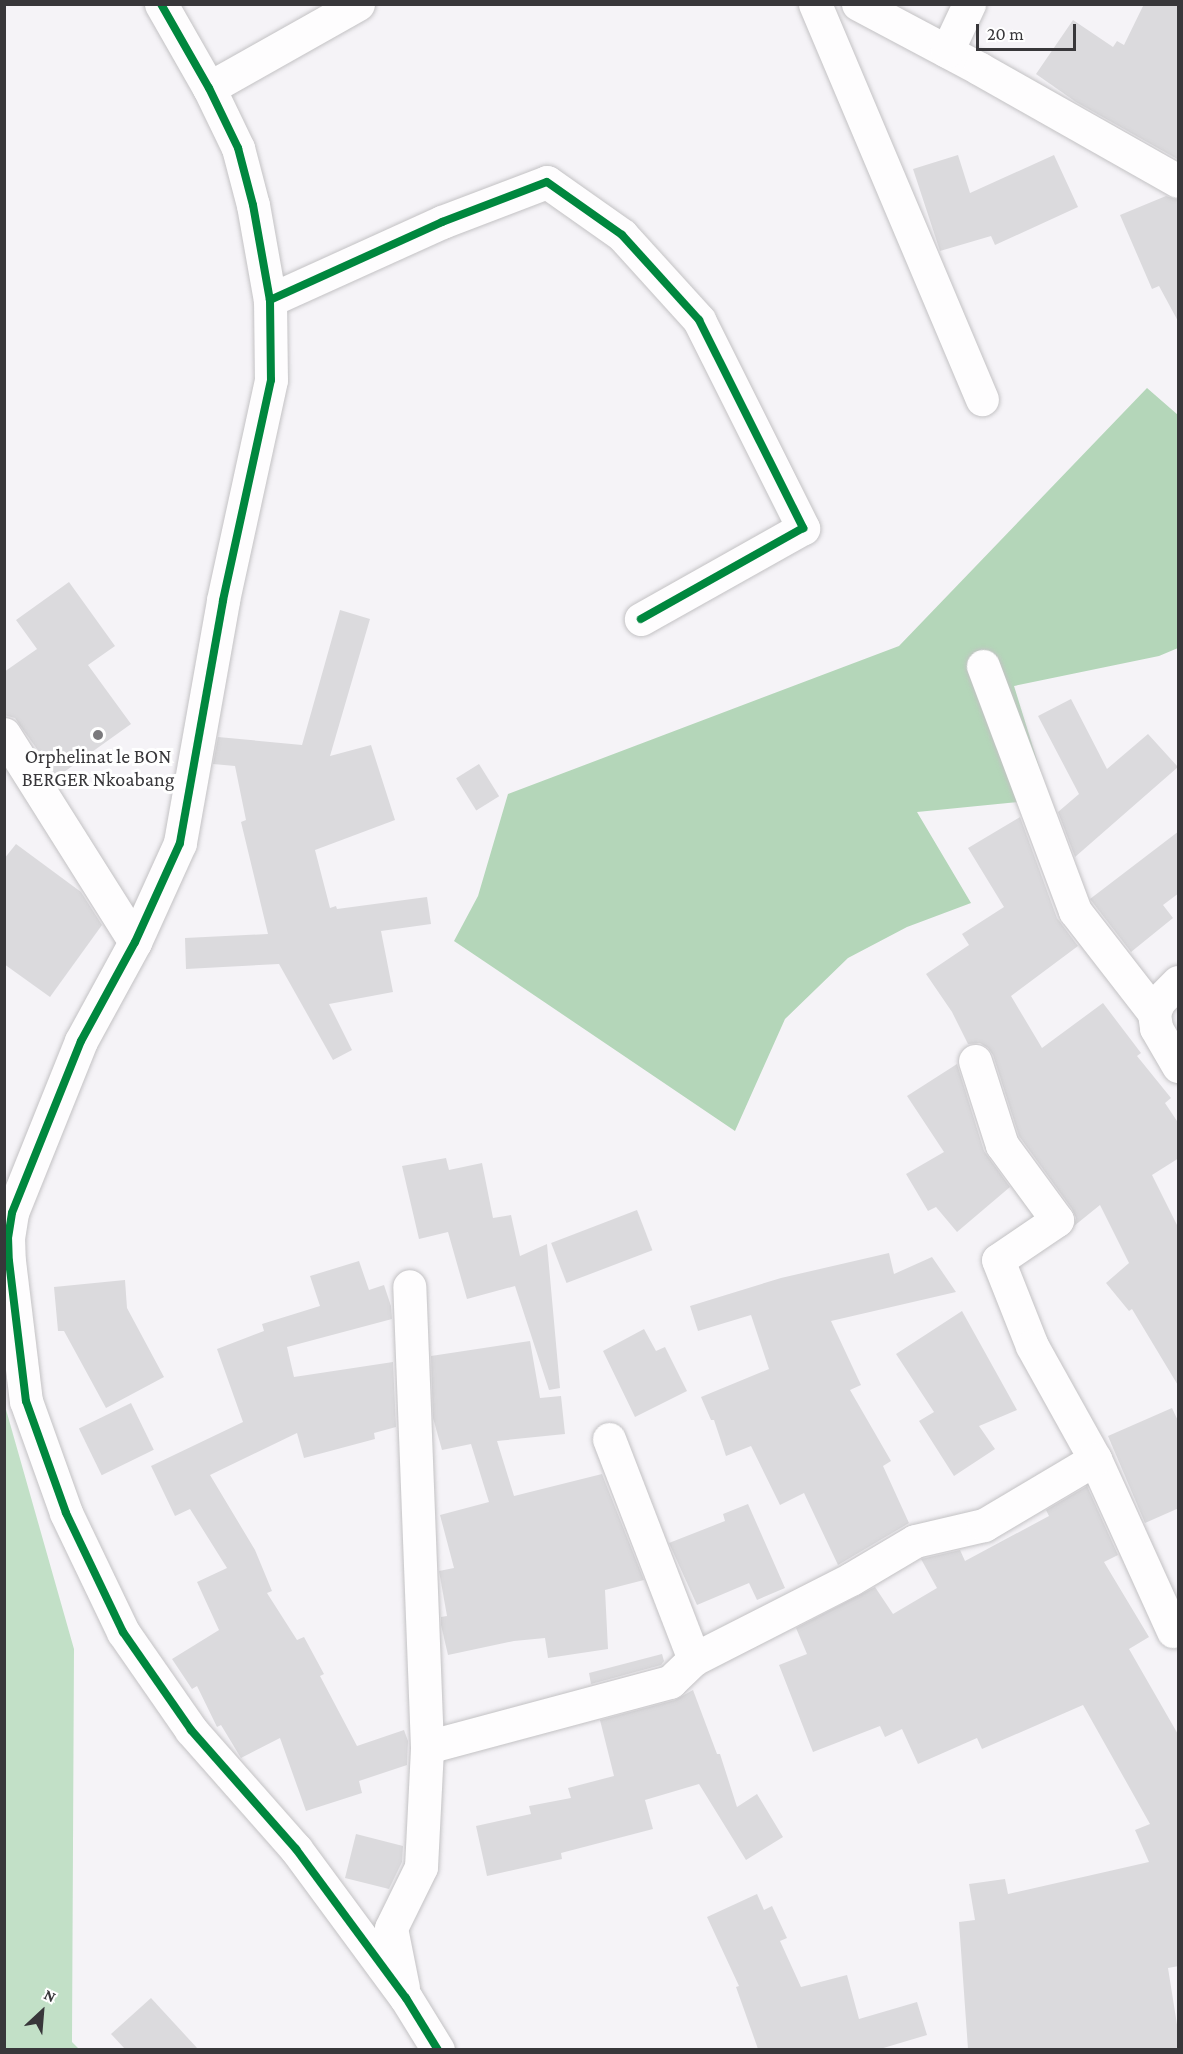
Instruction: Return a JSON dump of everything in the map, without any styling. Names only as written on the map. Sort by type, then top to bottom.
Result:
[{"type":"street","points":[[161,4],[209,88],[238,148],[254,205],[270,300],[270,380],[223,601],[180,843],[135,942],[81,1041],[12,1213],[8,1237],[9,1262],[26,1401],[66,1513],[123,1632],[191,1730],[296,1849],[405,1998],[438,2049]]},
{"type":"street","points":[[209,88],[358,4]]},
{"type":"street","points":[[815,4],[982,399]]},
{"type":"street","points":[[858,4],[1179,181]]},
{"type":"street","points":[[946,51],[969,4]]},
{"type":"street","points":[[270,300],[442,222],[547,182],[622,235],[699,320],[803,528],[641,619]]},
{"type":"street","points":[[983,666],[1075,911],[1155,1013]]},
{"type":"street","points":[[4,734],[135,942]]},
{"type":"street","points":[[1179,982],[1159,1001],[1155,1013],[1156,1028],[1179,1066]]},
{"type":"street","points":[[975,1061],[1002,1144],[1058,1220],[998,1260],[1032,1346],[1095,1459],[1173,1631]]},
{"type":"street","points":[[405,1998],[391,1928],[421,1867],[427,1747],[409,1286]]},
{"type":"street","points":[[609,1439],[694,1659]]},
{"type":"street","points":[[427,1747],[670,1682],[694,1659],[851,1579],[915,1541],[984,1525],[1095,1459]]},
{"type":"green space","points":[[1147,388],[1178,415],[1178,648],[1159,656],[1014,686],[1049,799],[917,812],[971,903],[907,927],[848,958],[785,1019],[735,1131],[454,941],[478,896],[508,794],[899,646]]},
{"type":"green space","points":[[5,1406],[74,1649],[72,2042],[79,2049],[5,2049]]},
{"type":"building","points":[[1144,4],[1179,4],[1179,160],[1076,102],[1036,74],[1073,20],[1113,47],[1117,41],[1124,45]]},
{"type":"building","points":[[958,155],[970,193],[1054,155],[1078,207],[995,245],[991,236],[940,251],[913,169]]},
{"type":"building","points":[[1166,196],[1179,200],[1179,323],[1159,286],[1152,289],[1120,215]]},
{"type":"building","points":[[69,582],[115,646],[88,665],[131,724],[57,777],[15,718],[4,715],[4,672],[37,649],[16,620]]},
{"type":"building","points":[[340,610],[370,619],[330,756],[371,745],[395,820],[315,850],[330,908],[427,897],[431,924],[381,931],[393,992],[329,1004],[352,1050],[333,1060],[279,964],[186,969],[185,938],[268,934],[241,822],[246,820],[235,766],[213,764],[218,737],[302,745]]},
{"type":"building","points":[[1071,699],[1107,769],[1148,734],[1178,767],[1075,857],[1058,812],[1079,794],[1038,716]]},
{"type":"building","points":[[479,764],[499,796],[476,811],[456,778]]},
{"type":"building","points":[[1020,817],[1057,918],[1078,946],[1011,996],[1042,1048],[1103,1003],[1141,1053],[1137,1056],[1171,1098],[1165,1103],[1179,1124],[1179,1158],[1152,1175],[1179,1229],[1179,1387],[1132,1309],[1129,1311],[1106,1283],[1129,1263],[1100,1205],[1074,1226],[1076,1218],[1072,1209],[1019,1136],[993,1055],[980,1043],[968,1044],[952,1012],[926,974],[969,945],[962,934],[1004,907],[968,848]]},
{"type":"building","points":[[1179,831],[1179,893],[1163,905],[1173,918],[1131,952],[1090,899]]},
{"type":"building","points":[[16,844],[81,892],[102,925],[50,997],[4,964],[4,859]]},
{"type":"building","points":[[957,1064],[984,1151],[1010,1187],[957,1232],[936,1207],[928,1211],[906,1174],[944,1152],[907,1096]]},
{"type":"building","points":[[446,1158],[449,1170],[482,1163],[493,1218],[511,1215],[520,1256],[547,1244],[560,1388],[549,1390],[515,1286],[467,1299],[448,1232],[419,1239],[402,1166]]},
{"type":"building","points":[[637,1210],[652,1250],[567,1283],[551,1243]]},
{"type":"building","points":[[889,1253],[894,1274],[932,1257],[956,1292],[831,1321],[861,1385],[850,1390],[891,1461],[883,1466],[909,1523],[838,1565],[804,1493],[780,1505],[751,1446],[726,1456],[714,1420],[711,1420],[701,1397],[769,1369],[751,1315],[698,1331],[690,1306],[781,1278]]},
{"type":"building","points":[[359,1261],[369,1290],[384,1285],[391,1306],[392,1319],[287,1347],[294,1377],[393,1362],[396,1427],[374,1433],[375,1439],[304,1458],[297,1433],[210,1475],[255,1550],[272,1591],[267,1593],[297,1640],[304,1637],[324,1674],[320,1676],[357,1746],[404,1730],[408,1741],[407,1765],[359,1781],[362,1793],[306,1811],[280,1738],[241,1758],[221,1725],[217,1727],[197,1686],[192,1689],[172,1659],[219,1630],[197,1582],[227,1568],[190,1509],[175,1516],[151,1466],[243,1422],[217,1349],[264,1331],[262,1324],[320,1306],[310,1276]]},
{"type":"building","points":[[125,1280],[127,1308],[164,1377],[106,1408],[64,1331],[58,1331],[54,1287]]},
{"type":"building","points":[[962,1311],[1017,1410],[979,1426],[995,1449],[954,1476],[919,1421],[934,1412],[896,1354]]},
{"type":"building","points":[[644,1329],[656,1351],[665,1347],[687,1391],[635,1417],[603,1351]]},
{"type":"building","points":[[530,1341],[540,1398],[561,1396],[565,1434],[497,1441],[514,1496],[602,1474],[644,1580],[605,1590],[608,1649],[548,1658],[545,1638],[514,1641],[448,1655],[441,1625],[441,1617],[447,1616],[439,1571],[454,1568],[440,1515],[489,1502],[471,1444],[442,1450],[433,1418],[431,1356]]},
{"type":"building","points":[[131,1403],[154,1450],[102,1475],[79,1428]]},
{"type":"building","points":[[1172,1408],[1179,1423],[1179,1508],[1145,1523],[1108,1436]]},
{"type":"building","points":[[1087,1486],[1118,1555],[1104,1562],[1149,1637],[1129,1649],[1179,1736],[1179,1966],[1168,1968],[1178,2031],[1178,2049],[968,2049],[959,1922],[975,1920],[969,1884],[1005,1879],[1008,1894],[1149,1862],[1135,1830],[1150,1824],[1083,1705],[982,1749],[977,1738],[918,1764],[902,1729],[885,1737],[880,1726],[813,1752],[779,1665],[807,1654],[796,1628],[875,1587],[893,1614],[937,1588],[921,1559],[960,1550],[965,1561],[1049,1516],[1046,1510]]},
{"type":"building","points":[[748,1504],[785,1588],[757,1600],[749,1583],[697,1605],[669,1543],[725,1521],[723,1514]]},
{"type":"building","points":[[662,1654],[664,1661],[661,1665],[591,1684],[589,1673]]},
{"type":"building","points":[[693,1690],[717,1754],[720,1754],[737,1807],[757,1794],[783,1837],[746,1860],[699,1784],[645,1800],[653,1829],[561,1853],[562,1859],[487,1876],[476,1826],[531,1814],[529,1806],[571,1798],[568,1788],[614,1776],[600,1720],[675,1700]]},
{"type":"building","points":[[356,1834],[403,1846],[402,1862],[389,1889],[345,1878]]},
{"type":"building","points":[[757,1894],[764,1910],[772,1906],[787,1938],[780,1941],[801,1987],[847,1975],[859,2019],[917,2002],[927,2035],[880,2049],[758,2049],[736,1987],[739,1986],[707,1917]]},
{"type":"building","points":[[151,1998],[198,2049],[125,2049],[111,2034]]},
{"type":"cycle path","points":[[161,4],[209,88],[238,148],[253,205],[270,300],[271,380],[223,601],[180,843],[135,942],[81,1041],[12,1213],[8,1237],[9,1261],[26,1401],[66,1513],[123,1632],[191,1730],[296,1849],[406,1998],[438,2050]]},
{"type":"cycle path","points":[[270,300],[442,222],[547,182],[622,235],[699,320],[803,528],[641,619]]},
{"type":"place","name":"Orphelinat le BON BERGER Nkoabang","points":[[98,735]]}]
